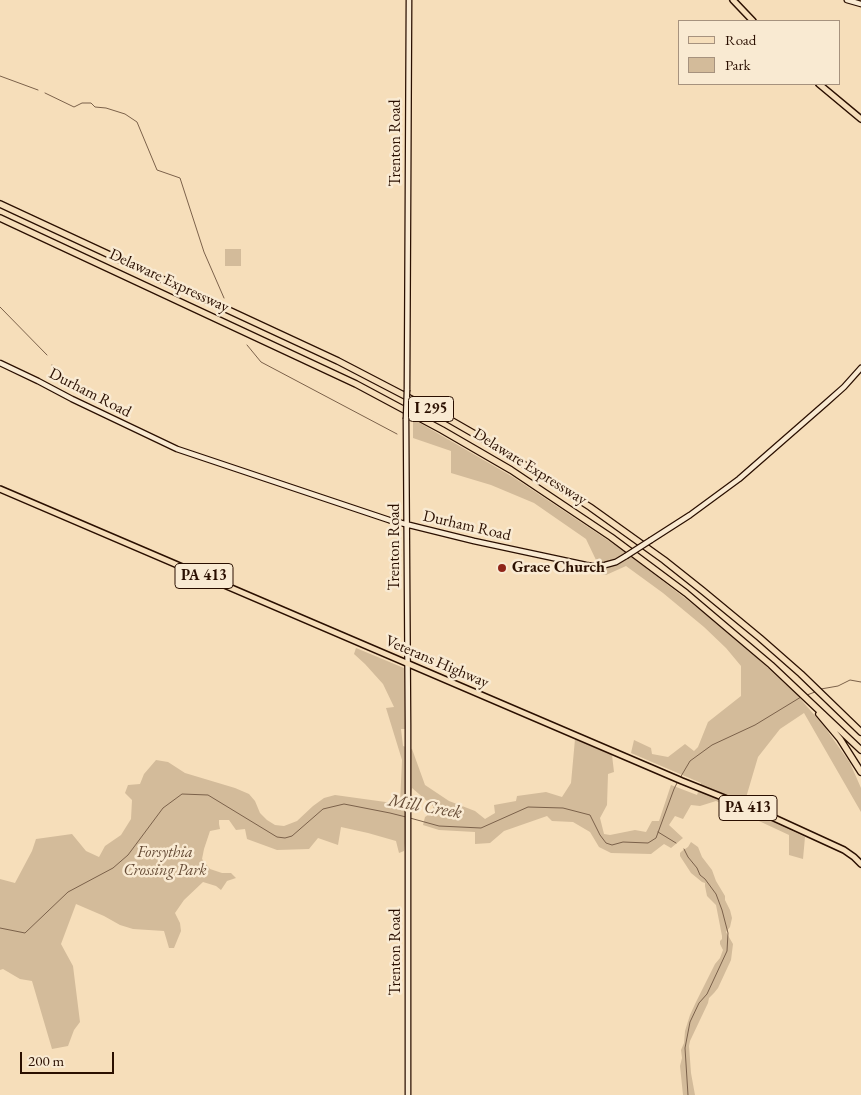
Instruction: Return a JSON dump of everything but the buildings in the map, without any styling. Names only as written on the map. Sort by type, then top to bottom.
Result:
[{"type":"highway","name":"Delaware Expressway","points":[[0,204],[338,361],[394,389],[473,433],[566,490],[657,555],[732,614],[816,688],[861,732]]},
{"type":"highway","name":"Delaware Expressway","points":[[0,218],[332,372],[466,443],[545,492],[645,562],[772,665],[808,700]]},
{"type":"highway","points":[[808,700],[861,750]]},
{"type":"highway","points":[[808,700],[840,739],[861,772]]},
{"type":"highway","points":[[843,713],[861,728]]},
{"type":"main road","name":"Trenton Road","points":[[408,1095],[406,419],[409,0]]},
{"type":"main road","points":[[733,0],[752,20]]},
{"type":"main road","points":[[846,0],[861,4]]},
{"type":"main road","points":[[820,85],[861,119]]},
{"type":"main road","name":"Durham Road","points":[[0,363],[177,449],[388,520],[586,566],[605,565],[616,562],[696,511],[739,479],[844,387],[861,368]]},
{"type":"main road","name":"Veterans Highway","points":[[0,489],[682,781],[767,815],[830,843],[849,853],[861,864]]},
{"type":"green space","points":[[225,249],[241,249],[241,266],[225,266]]},
{"type":"green space","name":"Forsythia Crossing Park","points":[[413,419],[513,477],[624,551],[730,633],[797,695],[824,726],[850,763],[861,788],[861,812],[804,713],[780,729],[758,757],[745,801],[756,814],[805,837],[803,859],[789,855],[789,835],[716,801],[700,806],[691,805],[683,819],[675,816],[669,825],[683,838],[671,848],[664,844],[651,854],[611,853],[599,847],[590,832],[573,822],[552,821],[547,816],[504,831],[490,843],[475,844],[475,832],[439,830],[423,825],[425,817],[433,812],[433,806],[412,788],[404,851],[399,853],[396,841],[341,827],[338,845],[318,838],[309,849],[277,850],[247,839],[245,829],[236,830],[229,820],[219,820],[220,829],[210,831],[202,859],[210,869],[222,873],[231,873],[236,878],[227,881],[221,890],[216,886],[203,882],[184,900],[175,913],[180,923],[181,931],[174,948],[169,948],[164,931],[133,929],[120,925],[76,904],[61,944],[73,966],[80,1022],[74,1030],[68,1046],[52,1049],[32,981],[20,979],[3,969],[0,970],[0,879],[15,883],[32,851],[36,839],[72,834],[86,851],[99,857],[105,846],[121,835],[131,819],[132,800],[125,793],[128,785],[140,784],[144,774],[156,760],[168,762],[185,773],[249,794],[255,801],[260,813],[275,825],[284,826],[297,821],[324,798],[335,795],[400,804],[402,760],[386,708],[394,707],[383,684],[354,654],[356,648],[404,668],[405,729],[401,729],[403,746],[412,749],[425,785],[449,801],[475,811],[485,819],[495,813],[494,805],[516,801],[517,796],[546,792],[562,797],[571,783],[575,739],[612,755],[614,772],[608,774],[607,805],[600,818],[604,834],[610,835],[635,830],[646,832],[652,821],[659,821],[671,785],[697,795],[701,783],[631,753],[634,740],[651,748],[652,754],[668,757],[685,744],[694,751],[698,747],[708,722],[741,696],[741,666],[726,648],[704,627],[663,593],[626,566],[606,575],[569,569],[570,565],[598,568],[586,539],[534,503],[491,485],[451,473],[451,451],[413,438]]},
{"type":"green space","points":[[691,842],[698,847],[725,896],[732,918],[730,927],[726,932],[733,944],[731,960],[718,988],[709,998],[690,1041],[691,1073],[695,1095],[683,1095],[680,1066],[685,1031],[696,1002],[723,950],[720,944],[722,936],[716,905],[707,896],[705,883],[691,873],[680,856],[680,853]]},
{"type":"waterway","points":[[0,76],[38,90]]},
{"type":"waterway","points":[[45,93],[74,107],[82,103],[91,103],[95,107],[106,108],[125,114],[137,122],[157,170],[180,178],[204,252],[224,298]]},
{"type":"waterway","points":[[0,307],[47,355]]},
{"type":"waterway","points":[[247,345],[261,362],[397,434]]},
{"type":"waterway","points":[[52,365],[55,374]]},
{"type":"waterway","name":"Mill Creek","points":[[821,689],[838,686],[850,680],[861,682]]},
{"type":"waterway","name":"Mill Creek","points":[[807,695],[815,692]]},
{"type":"waterway","name":"Mill Creek","points":[[680,778],[690,761],[712,745],[755,725],[801,697]]},
{"type":"waterway","name":"Mill Creek","points":[[410,818],[439,826],[481,828],[528,807],[563,808],[590,815],[606,843],[612,845],[623,842],[648,843],[656,838],[678,781]]},
{"type":"waterway","name":"Mill Creek","points":[[0,928],[25,933],[68,892],[113,868],[128,855],[163,808],[182,794],[208,795],[277,837],[285,838],[292,836],[323,809],[344,804],[406,817]]},
{"type":"waterway","points":[[658,832],[676,843]]},
{"type":"waterway","points":[[684,849],[700,875],[716,894],[728,933],[727,951],[707,994],[699,1003],[690,1022],[685,1048],[688,1095]]},
{"type":"place","name":"Grace Church","points":[[502,568]]}]
